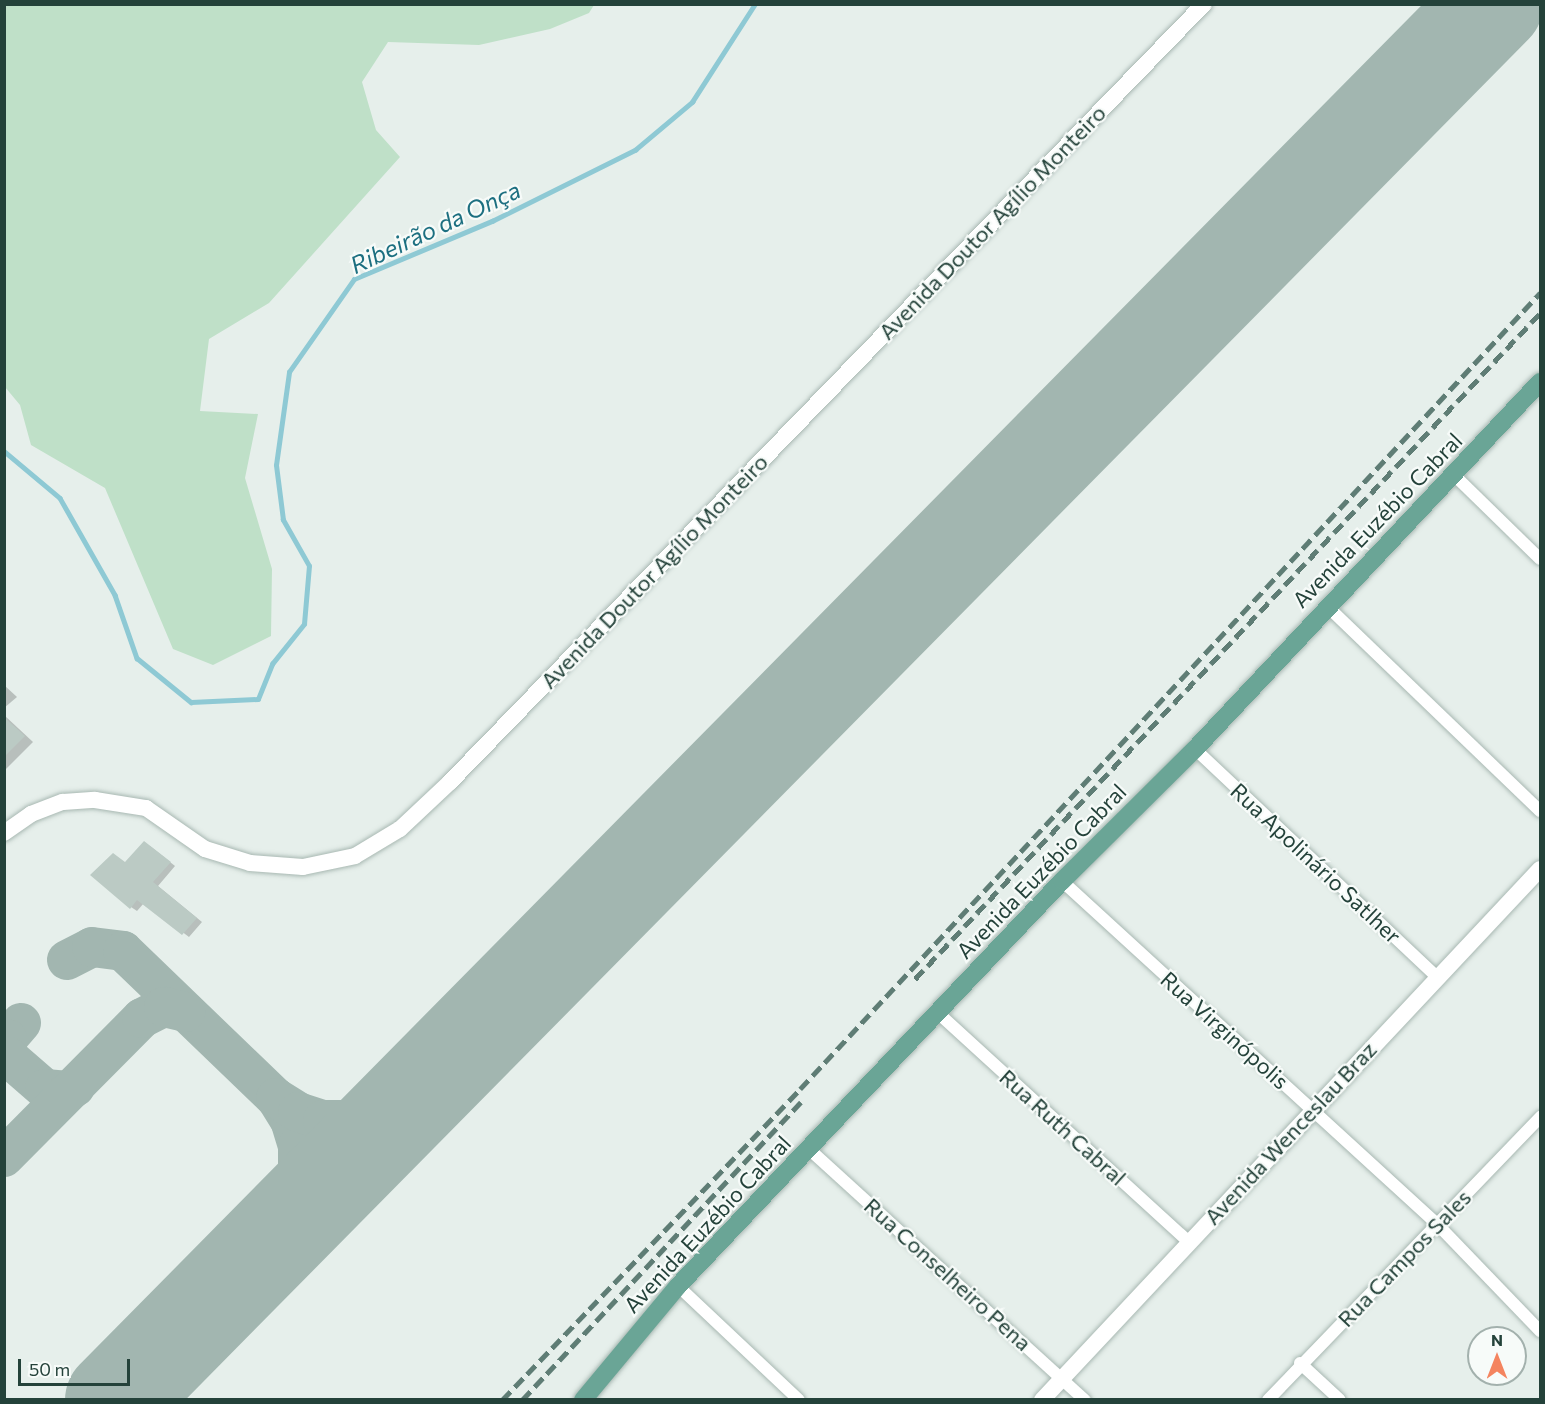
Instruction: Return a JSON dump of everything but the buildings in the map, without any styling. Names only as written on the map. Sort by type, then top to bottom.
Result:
[{"type":"main road","name":"Avenida Euzébio Cabral","points":[[583,1400],[678,1286],[1062,881],[1195,749],[1540,382]]},
{"type":"street","name":"Avenida Doutor Agílio Monteiro","points":[[4,833],[31,814],[63,802],[95,800],[146,808],[205,849],[250,863],[303,867],[355,856],[400,829],[450,782],[1204,4]]},
{"type":"street","points":[[1454,475],[1540,559]]},
{"type":"street","points":[[1327,606],[1540,811]]},
{"type":"street","name":"Rua Apolinário Satlher","points":[[1195,749],[1437,977]]},
{"type":"street","name":"Avenida Wenceslau Braz","points":[[1042,1400],[1312,1109],[1540,870]]},
{"type":"street","name":"Rua Virginópolis","points":[[1062,881],[1437,1224],[1540,1331]]},
{"type":"street","name":"Rua Ruth Cabral","points":[[938,1012],[1188,1241]]},
{"type":"street","name":"Rua Campos Sales","points":[[1268,1400],[1300,1363],[1540,1117]]},
{"type":"street","name":"Rua Conselheiro Pena","points":[[809,1149],[1063,1377],[1085,1400]]},
{"type":"street","points":[[678,1286],[799,1400]]},
{"type":"street","points":[[1300,1363],[1340,1400]]},
{"type":"green space","points":[[4,5],[594,5],[589,13],[550,29],[479,45],[388,42],[362,82],[376,130],[400,157],[269,303],[209,339],[200,411],[258,414],[245,478],[272,569],[271,636],[213,665],[173,649],[105,488],[31,445],[20,405],[5,387]]},
{"type":"waterway","name":"Ribeirão da Onça","points":[[4,451],[60,498],[115,595],[137,658],[191,702],[258,699],[272,664],[304,624],[309,566],[283,520],[276,465],[289,372],[354,279],[492,221],[635,150],[692,102],[755,4]]},
{"type":"taxiway","points":[[67,960],[92,947],[123,951],[276,1098],[290,1120],[298,1146],[298,1180],[290,1210],[260,1253]]},
{"type":"taxiway","points":[[4,1157],[142,1018],[164,1007],[185,1012]]},
{"type":"taxiway","points":[[21,1023],[7,1039],[7,1056],[45,1089],[68,1091],[75,1087]]},
{"type":"taxiway","points":[[276,1098],[298,1112],[323,1120],[361,1120],[380,1115],[419,1091]]},
{"type":"runway","points":[[115,1400],[1493,4]]},
{"type":"railway","points":[[502,1400],[800,1089],[1540,293]]},
{"type":"railway","points":[[915,979],[1540,313]]},
{"type":"railway","points":[[522,1400],[801,1102]]}]
